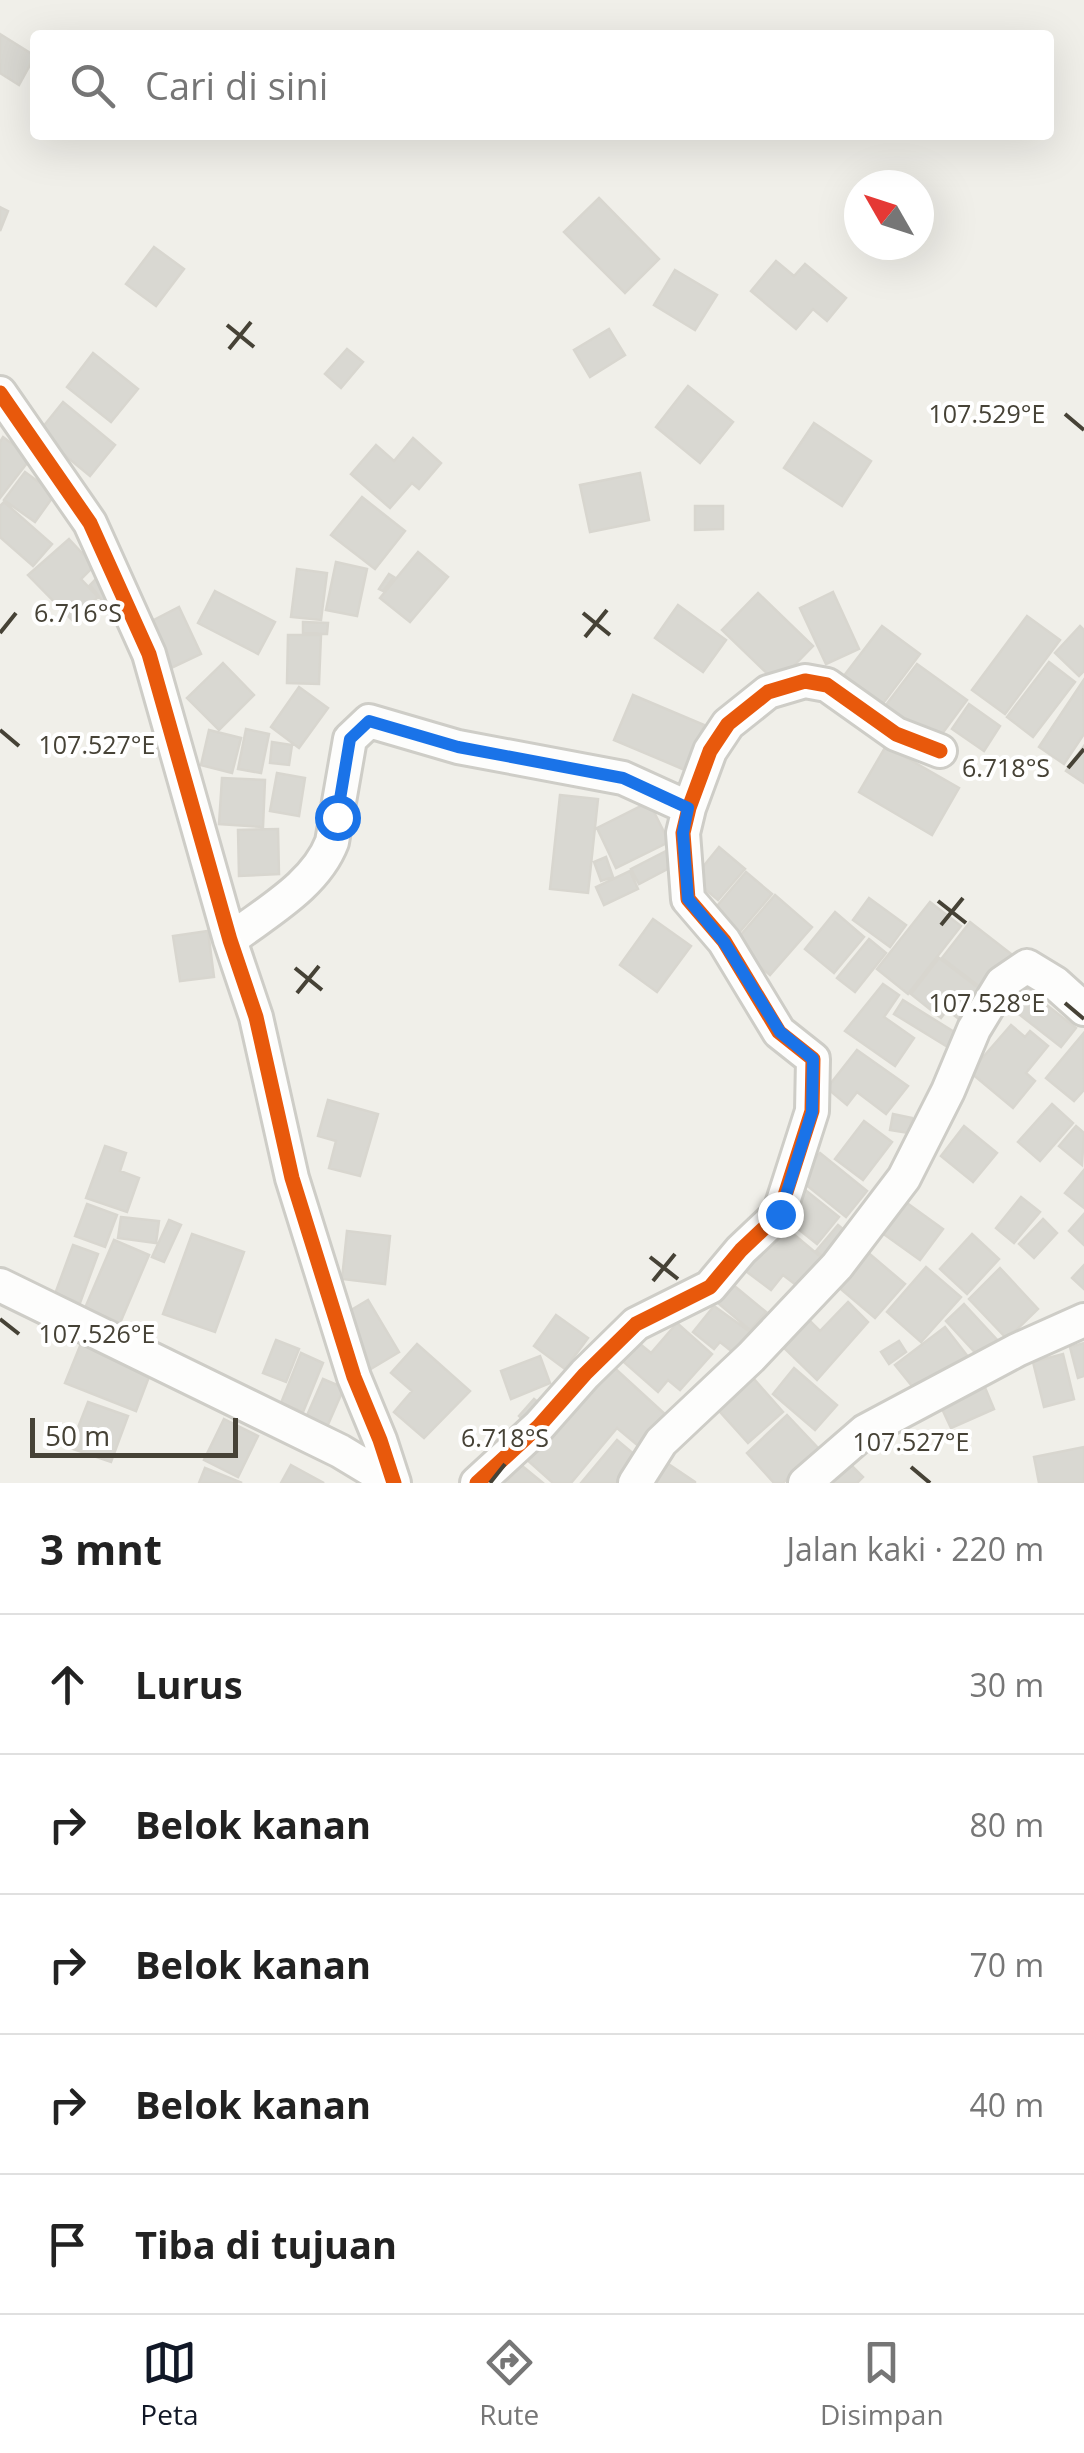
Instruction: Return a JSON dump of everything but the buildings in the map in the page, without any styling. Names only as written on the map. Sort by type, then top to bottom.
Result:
[{"type":"street","points":[[0,393],[90,523],[149,654],[230,940],[256,1017],[292,1178],[354,1377],[394,1483]]},
{"type":"street","points":[[477,1483],[539,1426],[636,1324],[710,1288],[741,1250],[780,1214],[806,1135],[812,1112],[813,1059],[780,1032],[724,942],[688,899],[683,833],[688,808],[710,751],[728,724],[768,692],[805,680],[827,685],[896,734],[940,751]]},
{"type":"street","points":[[230,940],[296,890],[326,858],[350,739],[369,721],[458,747],[623,778],[688,808]]},
{"type":"street","points":[[635,1483],[661,1442],[752,1357],[836,1266],[904,1178],[974,1029],[1002,983],[1027,966],[1055,983],[1084,1009]]},
{"type":"street","points":[[0,1285],[340,1451],[394,1483]]},
{"type":"street","points":[[805,1483],[866,1431],[1017,1350],[1084,1320]]},
{"type":"cycle path","points":[[0,393],[90,523],[149,654],[230,940],[256,1017],[292,1178],[354,1377],[394,1483]]},
{"type":"cycle path","points":[[477,1483],[539,1426],[636,1324],[710,1287],[779,1214],[812,1111],[813,1059],[779,1032],[724,941],[688,899],[683,833],[710,751],[728,724],[768,692],[805,681],[827,685],[896,734],[940,751]]},
{"type":"route","points":[[337,817],[350,739],[369,721],[458,747],[623,778],[688,808],[683,833],[688,899],[724,942],[780,1032],[813,1059],[812,1112],[780,1214]]}]
